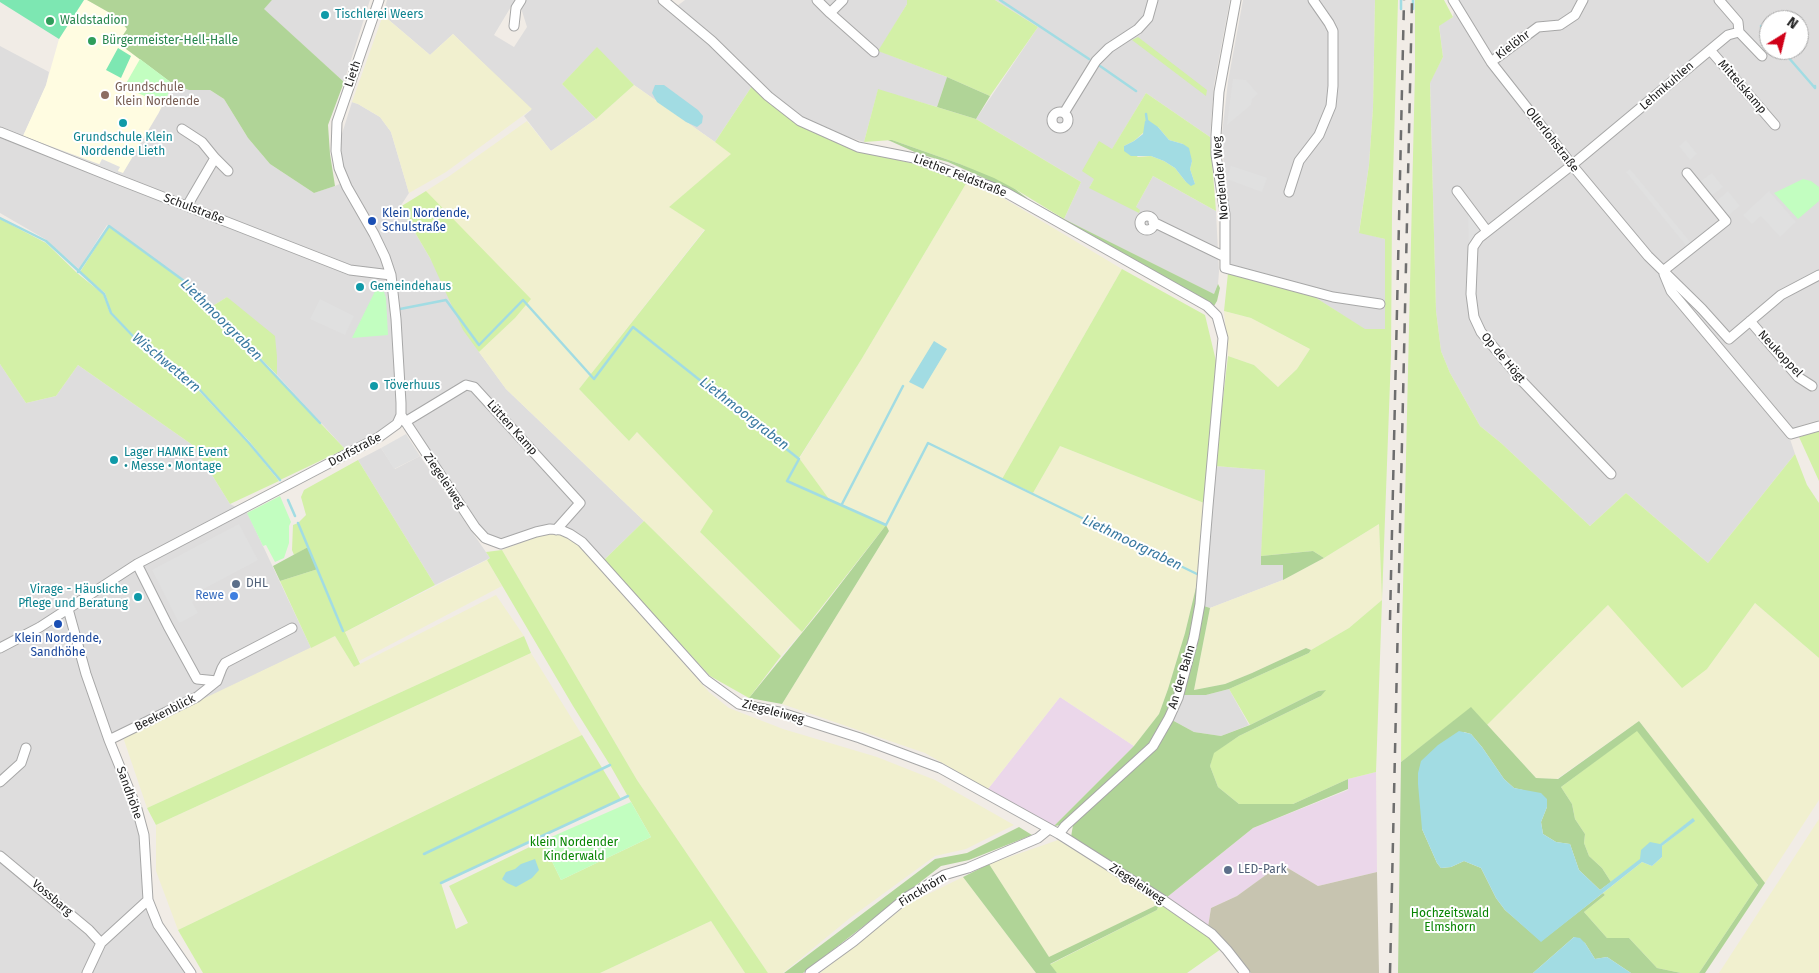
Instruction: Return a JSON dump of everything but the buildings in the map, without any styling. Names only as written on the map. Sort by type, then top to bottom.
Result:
[{"type":"street","name":"Lieth","points":[[379,0],[337,122],[336,151],[339,168],[347,187],[374,234],[391,275]]},
{"type":"street","points":[[514,26],[516,8],[521,0]]},
{"type":"street","name":"Liether Feldstraße","points":[[663,0],[712,42],[767,95],[800,120],[858,147],[914,158],[1005,192],[1207,306],[1217,316],[1223,338],[1208,506]]},
{"type":"street","points":[[817,0],[874,52]]},
{"type":"street","points":[[830,13],[843,0]]},
{"type":"street","points":[[1064,113],[1096,61],[1109,48],[1138,29],[1148,18],[1153,0]]},
{"type":"street","name":"Nordender Weg","points":[[1236,0],[1218,92],[1216,135],[1216,154],[1224,214],[1225,268],[1333,297],[1380,304]]},
{"type":"street","points":[[1290,192],[1299,162],[1319,135],[1331,106],[1333,31],[1313,0]]},
{"type":"street","name":"Ollerlohstraße","points":[[1453,0],[1491,62],[1572,165],[1648,256],[1702,309],[1729,339],[1750,321]]},
{"type":"street","name":"Kielöhr","points":[[1491,62],[1538,27],[1560,25],[1575,15],[1583,0]]},
{"type":"street","points":[[1719,0],[1738,22],[1739,32],[1759,53]]},
{"type":"street","name":"Lehmkuhlen","points":[[1572,165],[1710,50],[1728,36],[1739,32]]},
{"type":"street","name":"Mittelskamp","points":[[1710,50],[1775,125]]},
{"type":"street","points":[[182,130],[202,142],[228,171]]},
{"type":"street","name":"Schulstraße","points":[[0,132],[350,270],[391,275]]},
{"type":"street","points":[[187,206],[215,158]]},
{"type":"street","name":"Op de Högt","points":[[1572,165],[1479,238],[1473,247],[1471,294],[1474,317],[1481,332],[1522,381],[1611,474]]},
{"type":"street","points":[[1663,271],[1726,221],[1687,174]]},
{"type":"street","points":[[1458,191],[1488,231]]},
{"type":"street","points":[[1153,222],[1225,257]]},
{"type":"street","name":"Ollerlohstraße","points":[[1663,271],[1671,291],[1791,434],[1819,426]]},
{"type":"street","points":[[391,275],[403,419]]},
{"type":"street","points":[[1750,321],[1781,295],[1819,275]]},
{"type":"street","name":"Neukoppel","points":[[1750,321],[1798,377],[1812,386]]},
{"type":"street","name":"Lütten Kamp","points":[[403,419],[466,385],[474,387],[580,503],[556,530]]},
{"type":"street","name":"Ziegeleiweg","points":[[403,419],[475,527],[485,538],[501,544],[536,532],[556,530],[570,534],[582,542],[706,680],[739,704],[779,712],[860,738],[940,768],[1059,834],[1203,927],[1221,943],[1245,973]]},
{"type":"street","name":"Dorfstraße","points":[[0,648],[68,609],[137,564],[379,438],[403,419]]},
{"type":"street","name":"An der Bahn","points":[[1059,834],[1065,826],[1153,746],[1169,718],[1178,698],[1194,637],[1200,604],[1208,506]]},
{"type":"street","name":"Beekenblick","points":[[137,564],[197,678],[217,681]]},
{"type":"street","name":"Sandhöhe","points":[[68,609],[86,674],[109,740],[137,809],[144,835],[148,900],[158,925],[191,973]]},
{"type":"street","name":"Beekenblick","points":[[109,740],[197,698],[217,681],[226,663],[292,628]]},
{"type":"street","points":[[0,782],[21,763],[26,748]]},
{"type":"street","name":"Finckhörn","points":[[810,973],[854,941],[907,897],[944,875],[968,868],[1038,838],[1049,829]]},
{"type":"street","name":"Vossbarg","points":[[0,856],[89,930],[101,944]]},
{"type":"street","points":[[87,973],[101,944],[148,900]]},
{"type":"shaded area","name":"Grundschule Klein Nordende","points":[[84,0],[117,17],[127,29],[118,43],[173,84],[158,114],[123,173],[23,136],[46,85],[59,39]]},
{"type":"shaded area","points":[[272,0],[370,0],[344,82],[263,9]]},
{"type":"shaded area","points":[[387,0],[515,0],[494,35],[514,47],[527,27],[521,8],[526,0],[660,0],[704,37],[752,86],[715,142],[634,85],[597,48],[562,84],[596,119],[551,151],[524,116],[531,110],[453,34],[430,55],[383,15]]},
{"type":"shaded area","points":[[685,0],[907,0],[907,4],[879,51],[947,77],[937,107],[878,90],[864,142],[832,132],[801,117],[756,81],[677,6]]},
{"type":"shaded area","points":[[995,0],[1230,0],[1214,85],[1210,137],[1146,93],[1090,186],[1136,207],[1153,176],[1216,211],[1219,272],[1218,284],[1214,294],[1064,219],[1081,182],[976,119],[1038,27]]},
{"type":"shaded area","points":[[1243,0],[1375,0],[1373,108],[1369,165],[1359,232],[1385,239],[1385,329],[1365,330],[1310,294],[1228,273],[1222,134],[1228,81]]},
{"type":"shaded area","points":[[1456,0],[1819,0],[1819,420],[1799,426],[1789,436],[1795,454],[1708,563],[1626,493],[1590,526],[1501,443],[1480,426],[1450,373],[1441,351],[1436,311],[1430,82],[1443,57],[1439,25],[1453,17]]},
{"type":"shaded area","points":[[0,46],[49,72],[46,86],[23,136],[158,114],[173,84],[189,90],[210,90],[224,99],[248,138],[270,164],[314,193],[348,180],[343,167],[340,140],[352,102],[380,117],[391,132],[409,193],[400,207],[430,258],[479,352],[506,389],[644,521],[604,560],[582,537],[574,531],[562,527],[498,541],[487,536],[399,409],[395,422],[377,435],[345,449],[277,375],[277,357],[227,297],[211,307],[191,285],[107,225],[79,269],[45,239],[0,213]]},
{"type":"shaded area","points":[[1233,79],[1246,80],[1258,94],[1252,99],[1251,105],[1227,125]]},
{"type":"shaded area","points":[[1686,140],[1697,154],[1690,160],[1679,146]]},
{"type":"shaded area","points":[[102,159],[120,167],[115,176],[97,169]]},
{"type":"shaded area","points":[[1231,166],[1267,178],[1262,192],[1227,179]]},
{"type":"shaded area","points":[[1630,169],[1692,244],[1688,248],[1626,172]]},
{"type":"shaded area","points":[[1712,173],[1723,187],[1710,197],[1698,183]]},
{"type":"shaded area","points":[[1728,191],[1740,206],[1726,217],[1714,203]]},
{"type":"shaded area","points":[[1769,191],[1796,222],[1780,237],[1761,216],[1752,224],[1743,215]]},
{"type":"shaded area","points":[[1468,211],[1484,230],[1469,246]]},
{"type":"shaded area","points":[[320,299],[354,316],[345,335],[310,319]]},
{"type":"shaded area","points":[[0,364],[26,403],[56,396],[78,365],[194,446],[230,504],[247,512],[311,648],[108,745],[135,810],[141,835],[146,901],[188,973],[0,973]]},
{"type":"shaded area","points":[[406,434],[420,456],[394,469],[381,448]]},
{"type":"shaded area","points":[[381,448],[395,469],[420,456],[490,558],[435,585],[358,460]]},
{"type":"shaded area","points":[[1215,466],[1265,470],[1261,564],[1283,565],[1283,580],[1210,608],[1204,606]]},
{"type":"shaded area","points":[[239,524],[258,560],[196,593],[198,598],[192,602],[198,613],[179,623],[152,570]]},
{"type":"shaded area","points":[[1229,689],[1249,725],[1221,736],[1194,732],[1172,720],[1182,695],[1206,695]]},
{"type":"shaded area","points":[[1060,697],[1134,746],[1054,826],[988,789]]},
{"type":"shaded area","points":[[1376,772],[1377,872],[1318,886],[1281,864],[1237,896],[1211,908],[1208,927],[1166,898],[1253,828],[1348,790],[1348,779]]},
{"type":"shaded area","points":[[1281,864],[1318,886],[1377,872],[1379,973],[1251,973],[1232,949],[1208,927],[1211,908],[1237,896]]},
{"type":"green space","name":"Waldstadion","points":[[0,0],[84,0],[59,39],[0,2]]},
{"type":"green space","points":[[87,0],[272,0],[264,9],[344,82],[328,125],[335,186],[314,193],[270,164],[248,138],[224,99],[210,90],[189,90],[173,84],[118,43],[127,29],[117,17]]},
{"type":"green space","points":[[907,0],[995,0],[1038,27],[990,96],[947,77],[878,51],[907,4]]},
{"type":"green space","points":[[1375,0],[1398,0],[1392,213],[1391,355],[1382,600],[1379,524],[1324,558],[1313,551],[1261,556],[1265,470],[1215,466],[1228,356],[1254,365],[1278,387],[1297,369],[1310,349],[1251,318],[1224,311],[1228,273],[1310,294],[1365,329],[1385,329],[1385,239],[1359,233],[1369,165],[1373,108]]},
{"type":"green space","points":[[1415,0],[1444,0],[1453,17],[1439,26],[1443,57],[1430,83],[1436,311],[1441,351],[1450,373],[1480,426],[1501,443],[1590,526],[1626,493],[1708,563],[1795,454],[1807,485],[1819,503],[1819,658],[1755,603],[1707,669],[1682,688],[1608,605],[1487,725],[1471,708],[1401,762]]},
{"type":"green space","points":[[383,15],[430,55],[453,34],[532,109],[446,172],[409,193],[391,132],[380,117],[352,102]]},
{"type":"green space","points":[[1138,37],[1207,90],[1206,96],[1132,40]]},
{"type":"green space","points":[[597,47],[634,85],[596,119],[562,84]]},
{"type":"green space","points":[[118,48],[131,56],[121,78],[106,70]]},
{"type":"green space","points":[[140,59],[173,84],[163,104],[124,87]]},
{"type":"green space","points":[[947,77],[990,96],[976,119],[937,107]]},
{"type":"green space","points":[[634,85],[732,154],[669,207],[705,229],[579,389],[629,441],[637,432],[714,511],[700,532],[802,632],[781,656],[506,389],[479,352],[515,318],[426,191],[527,121],[551,151],[596,119]]},
{"type":"green space","points":[[752,86],[793,121],[855,151],[921,165],[967,182],[861,360],[799,458],[829,499],[886,525],[802,632],[700,532],[713,511],[637,432],[629,441],[579,389],[705,230],[669,207],[731,154],[715,142]]},
{"type":"green space","points":[[878,89],[976,119],[1081,182],[1064,219],[1015,189],[960,164],[892,140],[864,142]]},
{"type":"green space","points":[[1146,93],[1210,137],[1216,211],[1153,176],[1136,207],[1140,210],[1139,213],[1089,188],[1094,179],[1082,171],[1099,141],[1112,149]],"holes":[[[1158,127],[1169,140],[1183,144],[1192,161],[1190,169],[1195,184],[1186,182],[1175,168],[1164,161],[1151,156],[1138,157],[1124,146],[1134,141],[1143,133]]]},
{"type":"green space","points":[[888,140],[960,164],[994,178],[1027,198],[1025,201],[1007,189],[948,162],[919,154]]},
{"type":"green space","points":[[1803,179],[1811,181],[1819,187],[1819,201],[1798,219],[1774,193]]},
{"type":"green space","points":[[967,182],[1003,198],[1122,269],[1002,479],[1033,493],[1060,446],[1204,503],[1199,575],[1185,633],[1159,714],[1134,746],[1060,697],[988,789],[925,753],[782,704],[889,531],[886,525],[829,499],[799,459],[861,360]]},
{"type":"green space","points":[[426,191],[531,299],[515,318],[479,352],[463,330],[430,258],[400,207]]},
{"type":"green space","points":[[1035,203],[1214,294],[1218,284],[1220,288],[1217,301],[1214,306],[1207,304],[1144,265],[1034,205]]},
{"type":"green space","points":[[0,219],[46,243],[77,273],[103,294],[110,313],[147,352],[197,389],[248,443],[279,481],[230,504],[194,446],[78,365],[56,396],[26,403],[0,364]]},
{"type":"green space","points":[[109,227],[190,286],[345,449],[280,480],[250,442],[198,387],[148,351],[111,312],[105,293],[80,272]]},
{"type":"green space","points":[[1122,269],[1205,315],[1216,361],[1204,503],[1060,446],[1033,493],[1002,479]]},
{"type":"green space","points":[[378,285],[383,289],[386,298],[388,335],[352,338]]},
{"type":"green space","points":[[227,297],[275,336],[277,375],[211,307]]},
{"type":"green space","points":[[1224,311],[1251,318],[1310,349],[1297,369],[1278,387],[1254,365],[1228,356]]},
{"type":"green space","points":[[1819,431],[1819,481],[1799,437]]},
{"type":"green space","points":[[358,460],[435,585],[345,632],[360,664],[354,667],[335,636],[311,648],[280,581],[318,569],[308,547],[294,555],[292,550],[293,525],[306,515],[301,497],[304,490]]},
{"type":"green space","points":[[280,496],[291,522],[289,526],[289,543],[284,558],[275,562],[266,545],[263,546],[247,513]]},
{"type":"green space","points":[[644,521],[781,656],[749,698],[710,676],[604,560]]},
{"type":"green space","points":[[1379,524],[1382,600],[1349,628],[1311,650],[1306,648],[1225,684],[1194,690],[1210,608],[1283,580],[1324,558]]},
{"type":"green space","points":[[886,525],[889,531],[782,704],[749,698],[819,612]]},
{"type":"green space","points":[[554,534],[567,537],[580,547],[709,692],[729,708],[783,729],[877,757],[935,780],[1014,825],[966,849],[935,856],[850,918],[783,973],[768,973],[637,780],[502,550],[540,536]]},
{"type":"green space","points":[[308,547],[318,569],[280,581],[273,566]]},
{"type":"green space","points":[[502,550],[637,780],[768,973],[745,973],[711,921],[600,973],[203,973],[178,930],[582,735],[621,799],[441,883],[456,929],[468,923],[449,886],[542,841],[561,880],[651,837],[487,560],[490,558],[486,552]]},
{"type":"green space","points":[[1313,551],[1324,558],[1283,580],[1283,565],[1261,565],[1261,556]]},
{"type":"green space","points":[[487,560],[502,586],[359,661],[345,632]]},
{"type":"green space","points":[[1199,575],[1194,637],[1165,716],[1151,741],[1062,825],[1054,826],[1134,746],[1159,714],[1185,633]]},
{"type":"green space","points":[[496,595],[524,636],[147,808],[123,737],[335,636],[354,667]]},
{"type":"green space","points":[[1382,600],[1376,772],[1348,779],[1293,804],[1239,804],[1218,787],[1210,766],[1213,753],[1239,736],[1321,696],[1325,690],[1318,691],[1250,725],[1229,689],[1309,653],[1349,628]]},
{"type":"green space","points":[[1755,603],[1819,658],[1819,800],[1765,883],[1639,721],[1557,779],[1536,778],[1487,725],[1608,605],[1707,669]]},
{"type":"green space","points":[[1204,606],[1210,608],[1194,690],[1225,684],[1306,648],[1311,650],[1309,653],[1229,689],[1206,695],[1182,695]]},
{"type":"green space","points":[[524,636],[531,653],[156,825],[147,808]]},
{"type":"green space","points":[[531,653],[582,735],[178,930],[156,871],[156,825]]},
{"type":"green space","points":[[1326,690],[1321,696],[1239,736],[1214,753],[1210,766],[1218,787],[1239,804],[1293,804],[1348,779],[1348,789],[1253,828],[1166,898],[1071,837],[1073,825],[1158,747],[1172,720],[1194,732],[1221,736],[1250,725],[1318,691]]},
{"type":"green space","name":"Hochzeitswald Elmshorn","points":[[1471,707],[1536,778],[1558,779],[1639,721],[1765,883],[1705,973],[1699,973],[1758,885],[1637,731],[1561,787],[1572,804],[1575,819],[1585,834],[1584,843],[1589,856],[1602,868],[1611,882],[1600,890],[1579,870],[1570,844],[1556,842],[1543,834],[1541,822],[1547,807],[1523,790],[1514,788],[1504,779],[1471,734],[1464,732],[1422,829],[1441,868],[1451,867],[1464,861],[1481,868],[1496,898],[1505,910],[1541,941],[1603,893],[1605,895],[1584,912],[1607,938],[1629,938],[1657,968],[1681,973],[1631,973],[1607,957],[1595,959],[1585,943],[1574,937],[1533,973],[1398,973],[1401,762]]},
{"type":"green space","points":[[1637,730],[1758,885],[1699,973],[1681,973],[1657,968],[1629,938],[1607,938],[1584,912],[1605,895],[1603,893],[1642,862],[1652,866],[1662,857],[1662,846],[1694,821],[1693,819],[1611,882],[1602,868],[1589,856],[1584,843],[1585,834],[1575,819],[1572,804],[1561,787]]},
{"type":"green space","name":"klein Nordender Kinderwald","points":[[631,802],[651,837],[561,880],[542,841]]},
{"type":"green space","points":[[1819,819],[1819,973],[1719,973]]},
{"type":"green space","points":[[1019,827],[1032,835],[969,860],[941,866],[803,973],[784,973],[935,859],[967,853]]},
{"type":"green space","points":[[1058,840],[1159,904],[1049,958],[989,864]]},
{"type":"green space","points":[[989,864],[1049,957],[1159,904],[1157,910],[1050,964],[1057,973],[1036,973],[963,877]]},
{"type":"green space","points":[[963,877],[1036,973],[820,973],[908,904]]},
{"type":"green space","points":[[1159,904],[1205,934],[1221,949],[1187,973],[1057,973],[1049,965],[1157,910]]},
{"type":"green space","points":[[711,921],[745,973],[600,973]]},
{"type":"water","points":[[655,85],[664,85],[698,110],[703,116],[702,123],[697,127],[686,122],[657,102],[652,93]]},
{"type":"water","points":[[1148,120],[1158,127],[1169,140],[1189,148],[1192,161],[1190,169],[1195,184],[1191,186],[1175,168],[1164,161],[1151,156],[1131,156],[1124,151],[1124,146],[1143,134],[1145,121]]},
{"type":"water","points":[[934,341],[947,349],[923,389],[909,382]]},
{"type":"water","points":[[1459,731],[1471,734],[1504,779],[1514,788],[1541,793],[1547,799],[1547,807],[1541,822],[1543,834],[1556,842],[1570,844],[1579,870],[1600,890],[1640,859],[1641,850],[1650,842],[1660,844],[1693,818],[1695,821],[1662,846],[1662,857],[1652,866],[1642,862],[1541,942],[1505,910],[1496,898],[1481,868],[1464,861],[1451,867],[1441,868],[1422,829],[1418,784],[1421,761],[1438,745]]},
{"type":"water","points":[[535,859],[539,870],[532,878],[516,887],[502,879],[506,872]]},
{"type":"water","points":[[1574,937],[1580,938],[1585,943],[1595,959],[1607,957],[1631,973],[1533,973]]},
{"type":"waterway","points":[[1000,0],[1089,59]]},
{"type":"waterway","points":[[1401,0],[1401,9]]},
{"type":"waterway","points":[[1413,0],[1413,9]]},
{"type":"waterway","points":[[1791,60],[1815,88],[1815,86]]},
{"type":"waterway","points":[[1100,66],[1136,91]]},
{"type":"waterway","points":[[1146,114],[1147,121]]},
{"type":"waterway","name":"Wischwettern","points":[[0,218],[46,241],[104,294],[111,313],[148,352],[198,388],[280,480]]},
{"type":"waterway","name":"Liethmoorgraben","points":[[78,272],[109,226],[191,286],[320,423]]},
{"type":"waterway","name":"Liethmoorgraben","points":[[400,309],[446,300],[479,345],[523,300],[594,379],[633,327],[799,459],[787,481],[886,525],[928,443],[1199,575]]},
{"type":"waterway","points":[[842,504],[903,386]]},
{"type":"waterway","name":"Wischwettern","points":[[288,500],[295,516]]},
{"type":"waterway","name":"Wischwettern","points":[[298,523],[343,631]]},
{"type":"waterway","points":[[424,854],[610,765]]},
{"type":"waterway","points":[[441,883],[628,796]]},
{"type":"railway","points":[[1390,620],[1404,0]]},
{"type":"railway","points":[[1390,973],[1412,0]]},
{"type":"place","name":"Tischlerei Weers","points":[[325,15]]},
{"type":"place","name":"Waldstadion","points":[[50,21]]},
{"type":"place","name":"Bürgermeister-Hell-Halle","points":[[92,41]]},
{"type":"place","name":"Grundschule Klein Nordende","points":[[105,95]]},
{"type":"place","name":"Grundschule Klein Nordende Lieth","points":[[123,123]]},
{"type":"place","name":"Klein Nordende, Schulstraße","points":[[372,221]]},
{"type":"place","name":"Gemeindehaus","points":[[360,287]]},
{"type":"place","name":"Töverhuus","points":[[374,386]]},
{"type":"place","name":"Lager HAMKE Event • Messe • Montage","points":[[114,460]]},
{"type":"place","name":"DHL","points":[[236,584]]},
{"type":"place","name":"Rewe","points":[[234,596]]},
{"type":"place","name":"Virage - Häusliche Pflege und Beratung","points":[[138,597]]},
{"type":"place","name":"Klein Nordende, Sandhöhe","points":[[58,624]]},
{"type":"place","name":"LED-Park","points":[[1228,870]]}]
